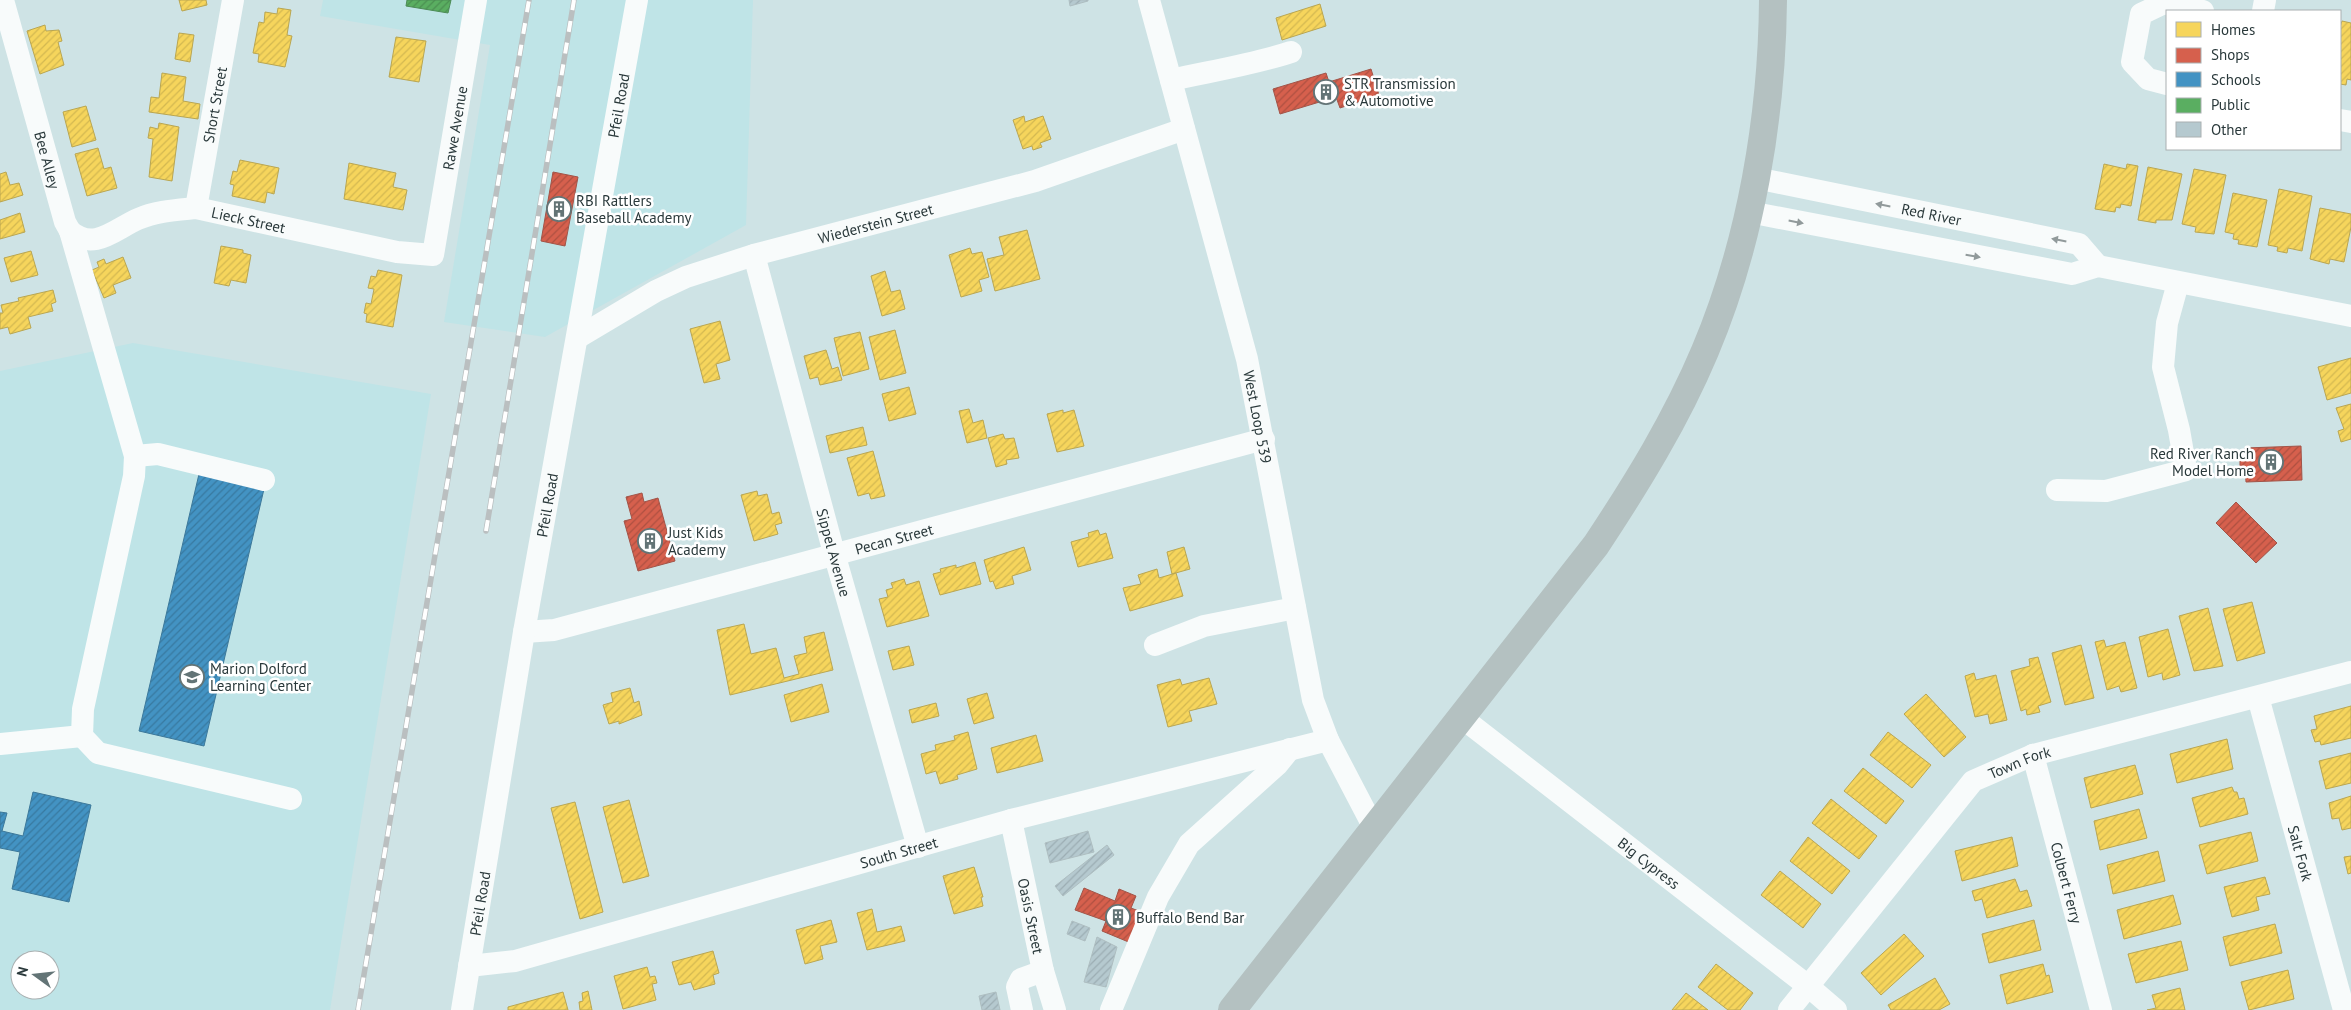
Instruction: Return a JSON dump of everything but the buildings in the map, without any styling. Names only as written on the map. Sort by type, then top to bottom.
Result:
[{"type":"main road","points":[[1232,1010],[1596,545],[1630,493],[1669,427],[1706,350],[1729,285],[1749,212],[1769,88],[1773,0]]},
{"type":"street","name":"Bee Alley","points":[[3,0],[65,222],[70,231],[97,320],[135,456]]},
{"type":"street","name":"Short Street","points":[[196,208],[233,0]]},
{"type":"street","name":"Rawe Avenue","points":[[433,255],[476,0]]},
{"type":"street","name":"Pfeil Road","points":[[462,1010],[524,632],[637,0]]},
{"type":"street","name":"West Loop 539","points":[[1149,0],[1247,359],[1313,700],[1328,740],[1374,828]]},
{"type":"street","points":[[2166,84],[2148,79],[2132,62],[2141,14],[2164,3],[2198,10]]},
{"type":"street","points":[[1171,80],[1238,65],[1258,63],[1291,52]]},
{"type":"street","name":"Wiederstein Street","points":[[577,338],[656,292],[686,277],[754,255],[1035,181],[1184,130]]},
{"type":"street","name":"Red River","points":[[1756,178],[2078,244],[2098,266]]},
{"type":"street","name":"Lieck Street","points":[[70,231],[86,240],[95,239],[121,230],[137,220],[166,211],[196,208],[397,252],[433,255]]},
{"type":"street","points":[[1749,212],[1942,251],[2072,274],[2098,266],[2351,316]]},
{"type":"street","points":[[1942,251],[1950,218]]},
{"type":"street","name":"Sippel Avenue","points":[[754,255],[834,553],[918,848]]},
{"type":"street","points":[[2057,490],[2106,491],[2186,470],[2179,430],[2163,367],[2167,323],[2178,283]]},
{"type":"street","name":"Pecan Street","points":[[524,632],[554,630],[834,553],[1264,439]]},
{"type":"street","points":[[264,480],[158,454],[135,456],[134,476],[83,708],[82,736],[98,753],[291,799]]},
{"type":"street","points":[[1155,644],[1204,626],[1295,608]]},
{"type":"street","name":"Town Fork","points":[[1789,1010],[1973,781],[2033,755],[2351,672]]},
{"type":"street","name":"Salt Fork","points":[[2258,697],[2344,1010]]},
{"type":"street","name":"Big Cypress","points":[[1461,717],[1808,986],[1836,1010]]},
{"type":"street","points":[[0,744],[82,736]]},
{"type":"street","name":"South Street","points":[[469,966],[515,961],[918,848],[1011,820],[1328,740]]},
{"type":"street","points":[[1112,1010],[1158,897],[1189,844],[1278,764],[1290,749]]},
{"type":"street","name":"Colbert Ferry","points":[[2033,755],[2101,1010]]},
{"type":"street","name":"Oasis Street","points":[[1011,820],[1043,971],[1055,1010]]},
{"type":"street","points":[[1022,1010],[1017,987],[1021,979],[1043,971]]},
{"type":"shaded area","points":[[323,0],[753,0],[746,225],[545,337],[444,322],[490,45],[320,16]]},
{"type":"shaded area","name":"Marion Dolford Learning Center","points":[[133,343],[431,394],[330,1010],[0,1010],[0,371]]},
{"type":"railway","points":[[358,1010],[529,0]]},
{"type":"railway","points":[[486,531],[574,0]]},
{"type":"place","name":"STR Transmission & Automotive","points":[[1326,92]]},
{"type":"place","name":"RBI Rattlers Baseball Academy","points":[[559,209]]},
{"type":"place","name":"Red River Ranch Model Home","points":[[2271,462]]},
{"type":"place","name":"Just Kids Academy","points":[[650,541]]},
{"type":"place","name":"Marion Dolford Learning Center","points":[[192,677]]},
{"type":"place","name":"Buffalo Bend Bar","points":[[1118,917]]}]
